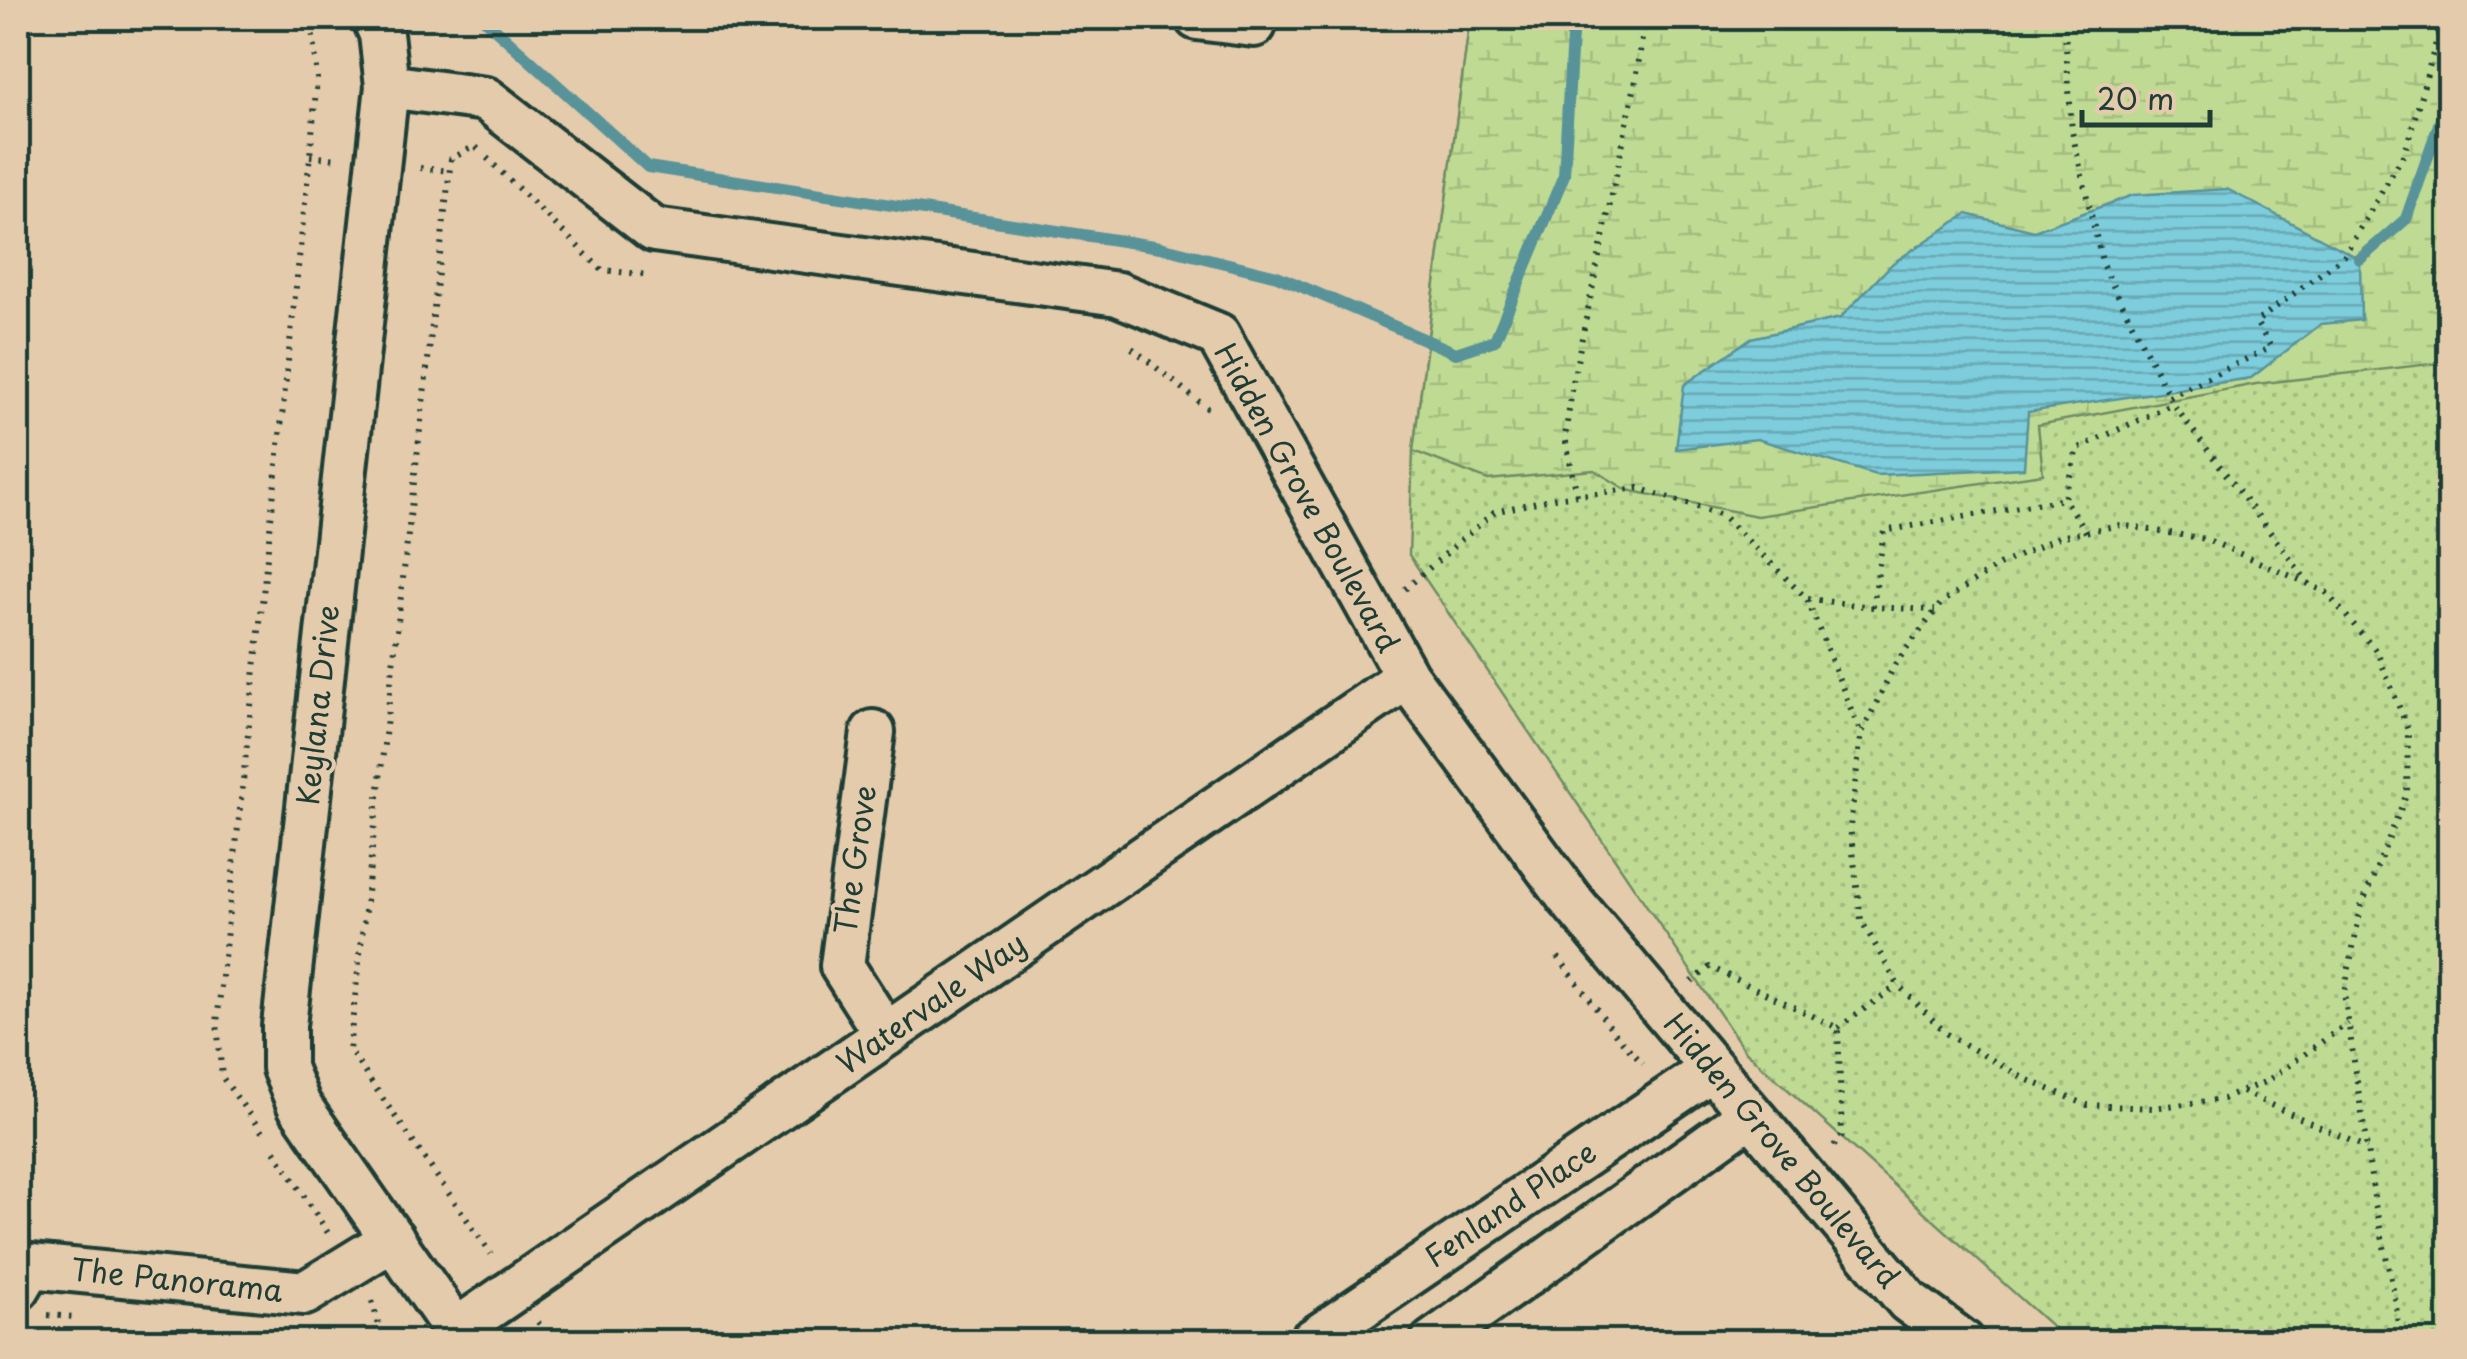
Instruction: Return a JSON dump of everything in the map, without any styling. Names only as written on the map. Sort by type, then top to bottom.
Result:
[{"type":"street","name":"Keylana Drive","points":[[374,18],[381,34],[387,86],[284,1026],[284,1068],[299,1105],[460,1336]]},
{"type":"street","points":[[1197,18],[1254,25],[1255,18]]},
{"type":"street","name":"Hidden Grove Boulevard","points":[[387,86],[486,99],[654,230],[1118,294],[1218,335],[1407,677],[1569,898],[1908,1301],[1963,1342]]},
{"type":"street","name":"Watervale Way","points":[[460,1336],[516,1291],[1407,677]]},
{"type":"street","name":"The Grove","points":[[873,732],[842,966],[886,1035]]},
{"type":"street","name":"Fenland Place","points":[[1310,1342],[1712,1068]]},
{"type":"street","points":[[1432,1342],[1750,1116]]},
{"type":"street","name":"The Panorama","points":[[18,1288],[31,1266],[305,1293],[393,1239]]},
{"type":"path","points":[[1577,495],[1566,437],[1574,376],[1646,18]]},
{"type":"path","points":[[2064,18],[2072,132],[2103,266],[2171,400],[2310,585]]},
{"type":"path","points":[[2086,532],[2064,498],[2077,449],[2270,346],[2256,322],[2344,256],[2406,152],[2443,18]]},
{"type":"path","points":[[552,1342],[349,1050],[451,159],[475,146],[602,270],[661,277]]},
{"type":"path","points":[[1126,343],[1219,418]]},
{"type":"path","points":[[1375,619],[1494,512],[1577,495],[1640,488],[1722,515],[1808,598],[1861,736]]},
{"type":"path","points":[[1873,607],[1884,531],[2064,498]]},
{"type":"path","points":[[2348,1023],[2267,1081],[2222,1099],[2153,1108],[2087,1105],[2022,1078],[1947,1034],[1898,986],[1862,920],[1850,827],[1861,736],[1894,664],[1936,610],[1999,565],[2059,537],[2120,525],[2206,538],[2326,592],[2376,652],[2408,729],[2408,793],[2361,907],[2344,993],[2366,1148],[2396,1303],[2399,1342]]},
{"type":"path","points":[[1808,598],[1936,610]]},
{"type":"path","points":[[1558,956],[1616,1036],[1672,1096]]},
{"type":"path","points":[[1660,1008],[1710,967],[1838,1028]]},
{"type":"path","points":[[1838,1028],[1898,986]]},
{"type":"path","points":[[1805,1181],[1842,1136],[1838,1028]]},
{"type":"path","points":[[2241,1092],[2366,1148]]},
{"type":"green space","points":[[1470,18],[2449,18],[2449,1341],[2068,1341],[1745,1051],[1409,555],[1413,451]]},
{"type":"green space","points":[[1470,18],[2449,18],[2449,362],[2256,384],[2038,425],[2043,474],[1757,516],[1627,490],[1594,470],[1488,480],[1413,451]]},
{"type":"water","points":[[2227,189],[2360,259],[2361,320],[2321,324],[2251,378],[2028,412],[2024,468],[1876,475],[1757,439],[1676,449],[1684,385],[1751,338],[1840,318],[1893,263],[1967,214],[2034,231],[2133,195]]},
{"type":"waterway","points":[[483,18],[648,167],[1160,247],[1277,276],[1456,353],[1495,340],[1564,175],[1573,18]]},
{"type":"waterway","points":[[2360,259],[2406,219],[2450,93]]}]
